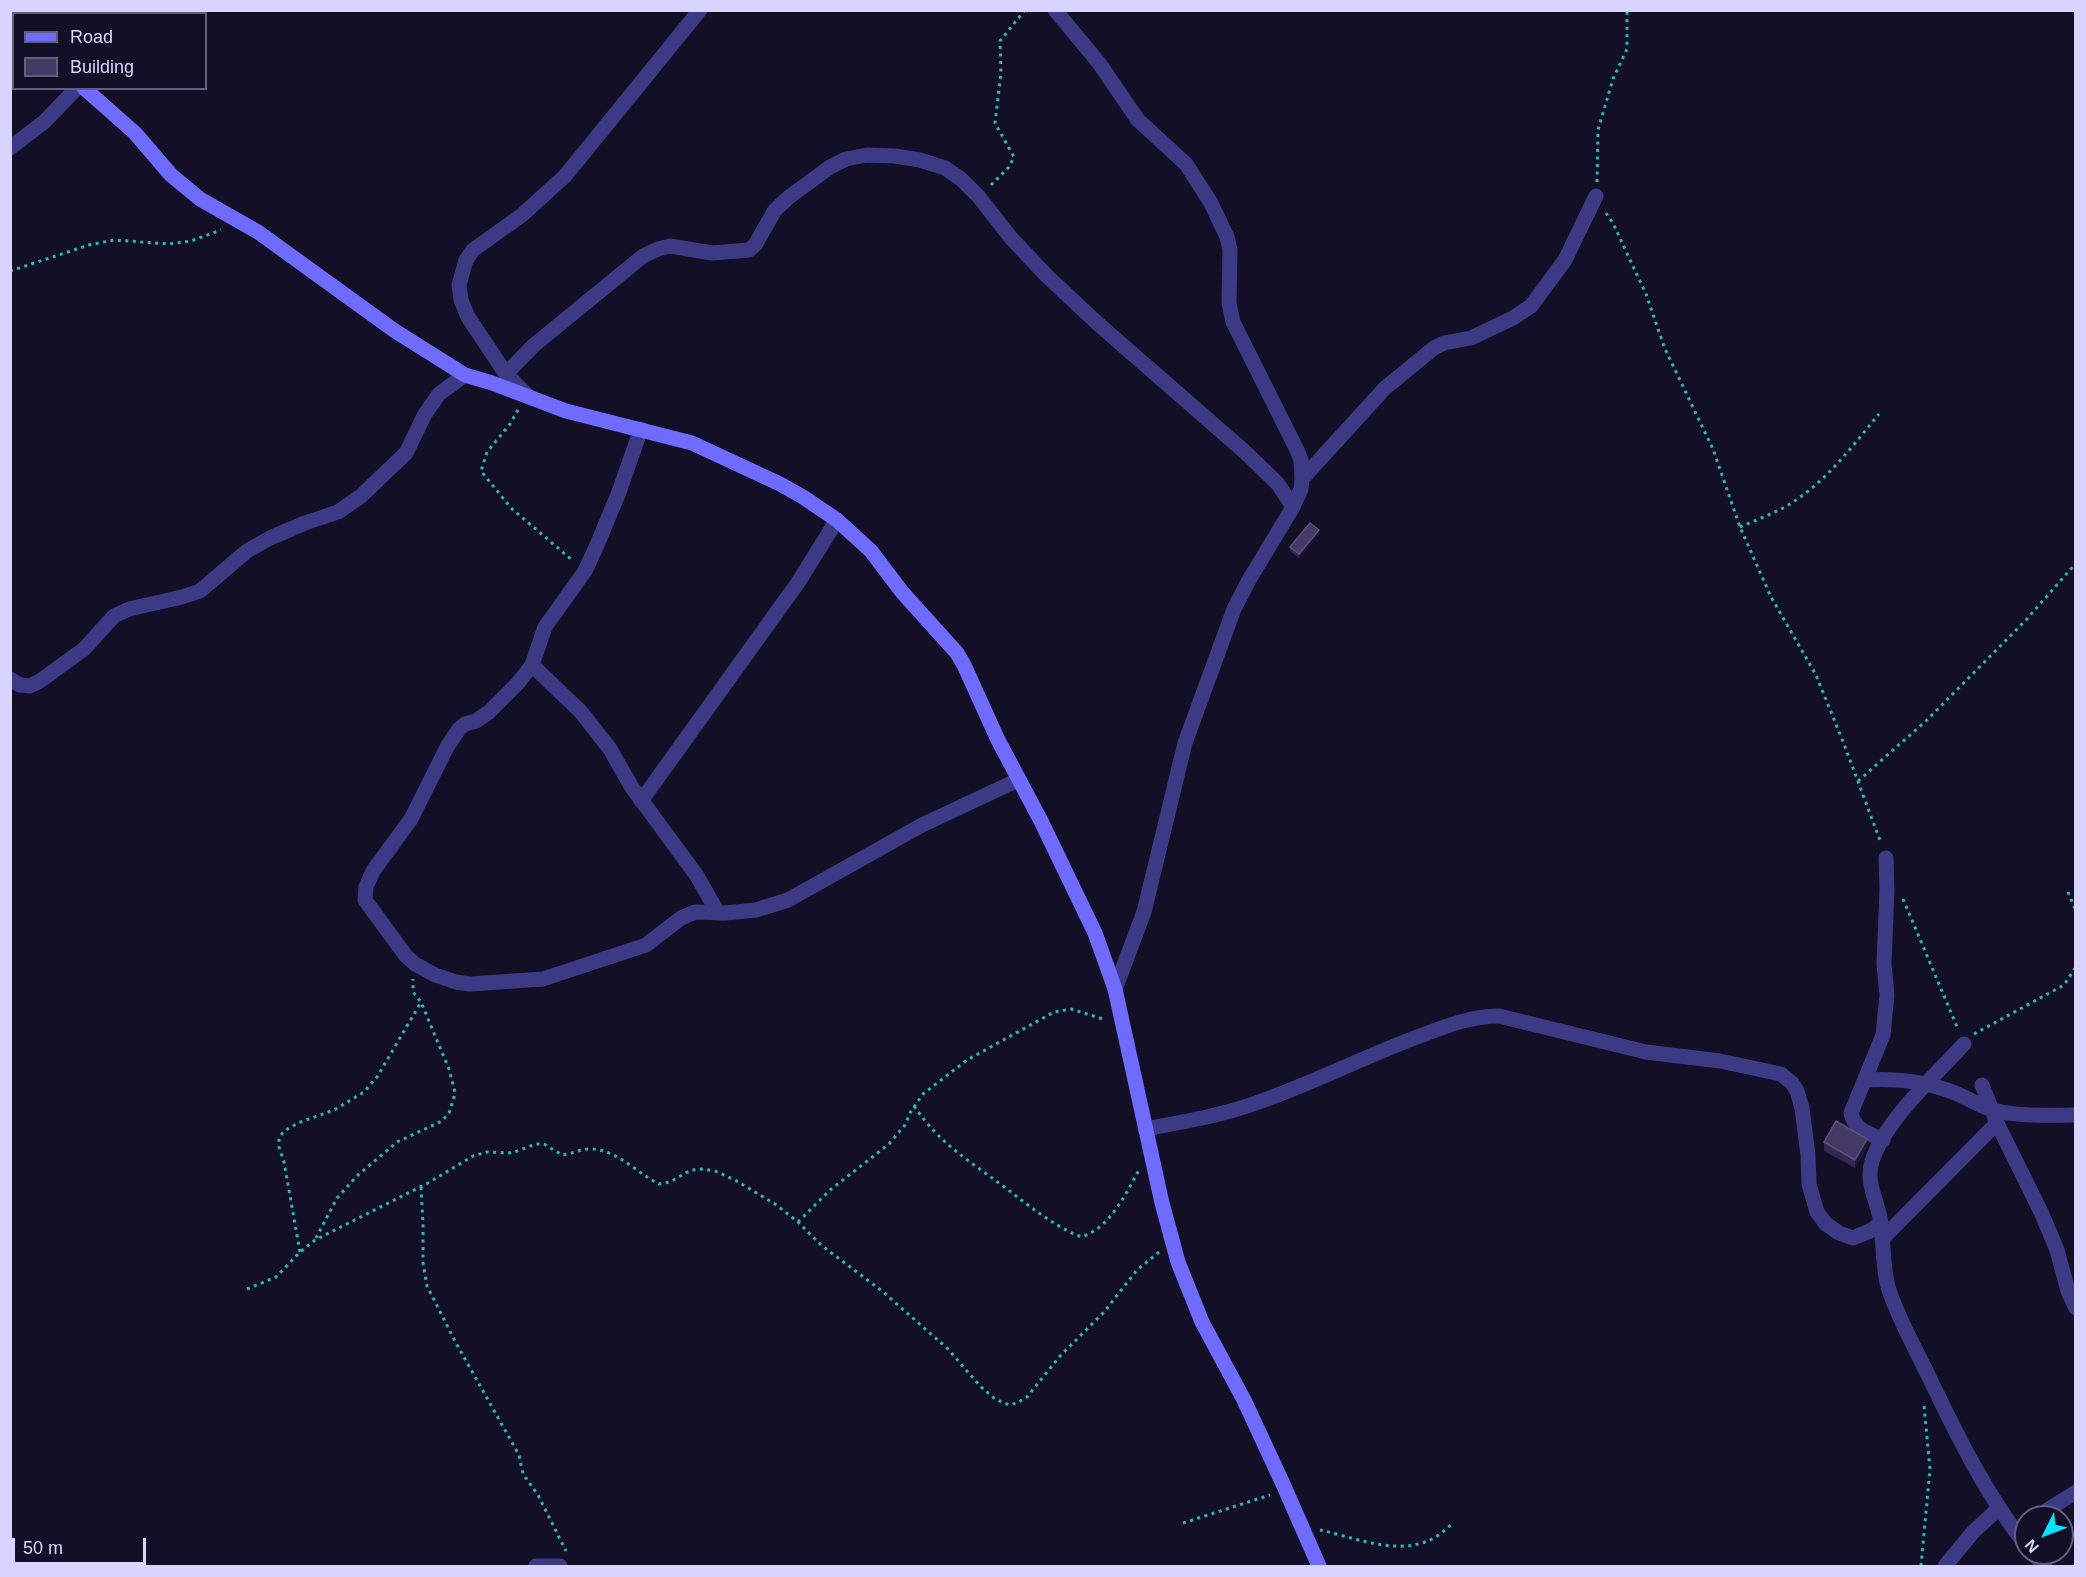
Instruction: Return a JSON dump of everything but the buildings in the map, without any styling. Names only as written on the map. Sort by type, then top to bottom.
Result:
[{"type":"street","points":[[529,397],[506,375],[468,317],[461,300],[459,285],[466,260],[473,250],[522,215],[565,176],[700,10]]},
{"type":"street","points":[[1055,10],[1099,63],[1138,120],[1186,164],[1210,203],[1224,231],[1230,250],[1230,313],[1238,334],[1301,460],[1302,479],[1293,507],[1234,609],[1185,743],[1144,912],[1115,989]]},
{"type":"street","points":[[10,148],[44,122],[75,90]]},
{"type":"street","points":[[86,90],[135,133],[171,175],[200,199],[258,231],[395,331],[465,375],[566,411],[692,443],[771,479],[837,520],[871,550],[902,592],[957,653],[971,677],[1018,780],[1041,821],[1095,933],[1115,989],[1147,1136],[1178,1262],[1202,1322],[1235,1381],[1319,1566]]},
{"type":"street","points":[[506,375],[533,346],[643,256],[670,246],[712,253],[749,250],[756,245],[776,210],[789,197],[830,167],[846,159],[867,155],[920,160],[945,168],[961,179],[1046,275],[1096,322],[1245,452],[1278,484],[1293,507]]},
{"type":"street","points":[[1302,479],[1384,388],[1434,348],[1444,343],[1471,338],[1513,318],[1531,306],[1565,260],[1595,199]]},
{"type":"street","points":[[10,679],[20,685],[30,686],[40,681],[84,649],[114,616],[129,609],[200,591],[247,551],[305,523],[338,512],[385,475],[406,453],[433,401],[465,375]]},
{"type":"street","points":[[641,429],[619,492],[585,571],[545,627],[532,665],[518,683],[489,712],[459,729],[447,747],[411,819],[373,871],[366,887],[365,900],[406,956],[435,975],[456,982],[486,984],[543,979],[646,945],[681,918],[695,912],[756,910],[788,900],[922,825],[1018,780]]},
{"type":"street","points":[[641,801],[799,581],[837,520]]},
{"type":"street","points":[[532,665],[581,712],[610,749],[641,801],[697,876],[718,913]]},
{"type":"street","points":[[1883,1140],[1860,1129],[1853,1122],[1851,1113],[1883,1035],[1887,995],[1884,964],[1886,858]]},
{"type":"street","points":[[1147,1136],[1256,1103],[1440,1029],[1479,1016],[1499,1016],[1646,1052],[1720,1061],[1781,1074],[1792,1083],[1800,1100],[1808,1155],[1809,1184],[1816,1212],[1832,1229],[1853,1238],[1872,1230],[1881,1222]]},
{"type":"street","points":[[1964,1044],[1896,1119],[1872,1161],[1870,1187],[1881,1222],[1884,1267],[1889,1290],[1944,1410],[1998,1509],[2014,1530]]},
{"type":"street","points":[[1865,1080],[1894,1078],[1928,1084],[1958,1094],[1994,1116],[2076,1115]]},
{"type":"street","points":[[1982,1086],[1994,1116],[2041,1212],[2057,1250],[2068,1291],[2076,1308]]},
{"type":"street","points":[[1882,1239],[1994,1116]]},
{"type":"street","points":[[2055,1505],[2076,1492]]},
{"type":"street","points":[[1945,1566],[1973,1532],[1998,1509]]},
{"type":"street","points":[[2010,1525],[2014,1524]]},
{"type":"street","points":[[536,1566],[564,1562]]},
{"type":"path","points":[[979,197],[1009,167],[1014,157],[995,123],[1001,73],[1000,41],[1025,10]]},
{"type":"path","points":[[1627,10],[1627,50],[1613,79],[1598,130],[1595,199],[1613,223],[1646,294],[1665,349],[1713,449],[1740,527],[1770,597],[1813,669],[1886,858]]},
{"type":"path","points":[[10,271],[89,245],[114,240],[180,243],[242,222]]},
{"type":"path","points":[[529,397],[487,452],[481,471],[511,508],[585,571]]},
{"type":"path","points":[[1740,527],[1782,508],[1818,484],[1837,466],[1879,414]]},
{"type":"path","points":[[1858,781],[1927,720],[2026,620],[2076,563]]},
{"type":"path","points":[[1900,890],[1964,1044],[1973,1035],[2064,985],[2076,967]]},
{"type":"path","points":[[2068,892],[2076,911]]},
{"type":"path","points":[[315,1240],[337,1198],[358,1175],[391,1146],[442,1121],[448,1113],[455,1092],[449,1069],[421,1002],[413,992],[415,964]]},
{"type":"path","points":[[300,1252],[279,1138],[284,1131],[298,1123],[334,1110],[364,1092],[388,1060],[421,1002]]},
{"type":"path","points":[[798,1222],[830,1190],[890,1144],[905,1125],[914,1106],[931,1086],[967,1060],[1054,1012],[1071,1009],[1088,1012],[1107,1020],[1125,1033]]},
{"type":"path","points":[[914,1106],[934,1133],[958,1155],[1037,1212],[1081,1237],[1092,1233],[1112,1214],[1142,1164],[1147,1136]]},
{"type":"path","points":[[247,1288],[276,1277],[315,1240],[421,1187],[473,1156],[487,1152],[512,1153],[536,1144],[544,1144],[562,1155],[579,1150],[597,1149],[612,1155],[659,1184],[670,1182],[695,1169],[715,1172],[755,1192],[798,1222],[821,1245],[882,1291],[948,1349],[980,1386],[995,1399],[1009,1405],[1027,1397],[1060,1356],[1104,1312],[1137,1270],[1173,1243]]},
{"type":"path","points":[[421,1187],[423,1263],[427,1286],[519,1455],[524,1474],[561,1538],[564,1562]]},
{"type":"path","points":[[1921,1566],[1930,1469],[1924,1406],[1929,1378]]},
{"type":"path","points":[[1183,1523],[1286,1489]]},
{"type":"path","points":[[1301,1525],[1380,1545],[1403,1546],[1428,1542],[1452,1524]]}]
